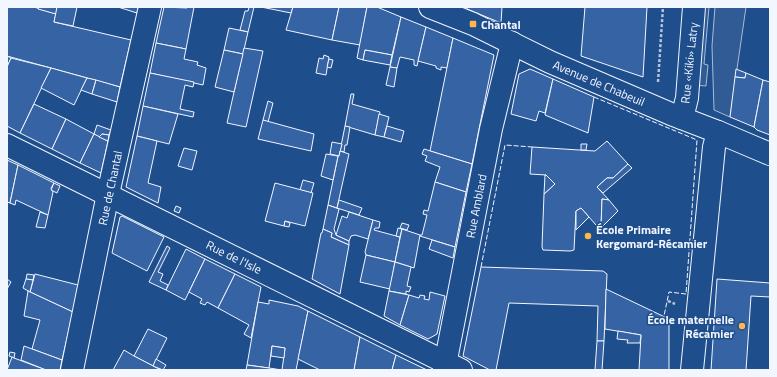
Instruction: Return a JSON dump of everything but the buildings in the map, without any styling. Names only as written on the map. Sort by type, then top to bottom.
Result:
[{"type":"street","name":"Rue de Chantal","points":[[72,370],[108,194],[150,7]]},
{"type":"street","name":"Avenue de Chabeuil","points":[[430,7],[474,24],[550,62],[676,116],[770,154]]},
{"type":"street","name":"Rue «Kiki» Latry","points":[[676,116],[687,98],[694,7]]},
{"type":"street","name":"Rue Amblard","points":[[450,367],[491,129],[512,43]]},
{"type":"street","points":[[692,370],[714,147],[718,132]]},
{"type":"street","name":"Rue de l'Isle","points":[[7,145],[108,194],[450,367]]},
{"type":"shaded area","points":[[700,7],[709,7],[704,64],[708,65],[706,86],[694,85]]},
{"type":"shaded area","points":[[715,7],[746,7],[730,117],[714,110],[712,46]]},
{"type":"fence","points":[[594,97],[697,140],[686,294],[669,292],[664,316]]},
{"type":"fence","points":[[481,267],[505,145],[532,147]]},
{"type":"place","name":"Chantal","points":[[473,24]]},
{"type":"place","name":"École Primaire Kergomard-Récamier","points":[[588,236]]},
{"type":"place","name":"École maternelle Récamier","points":[[742,326]]}]
